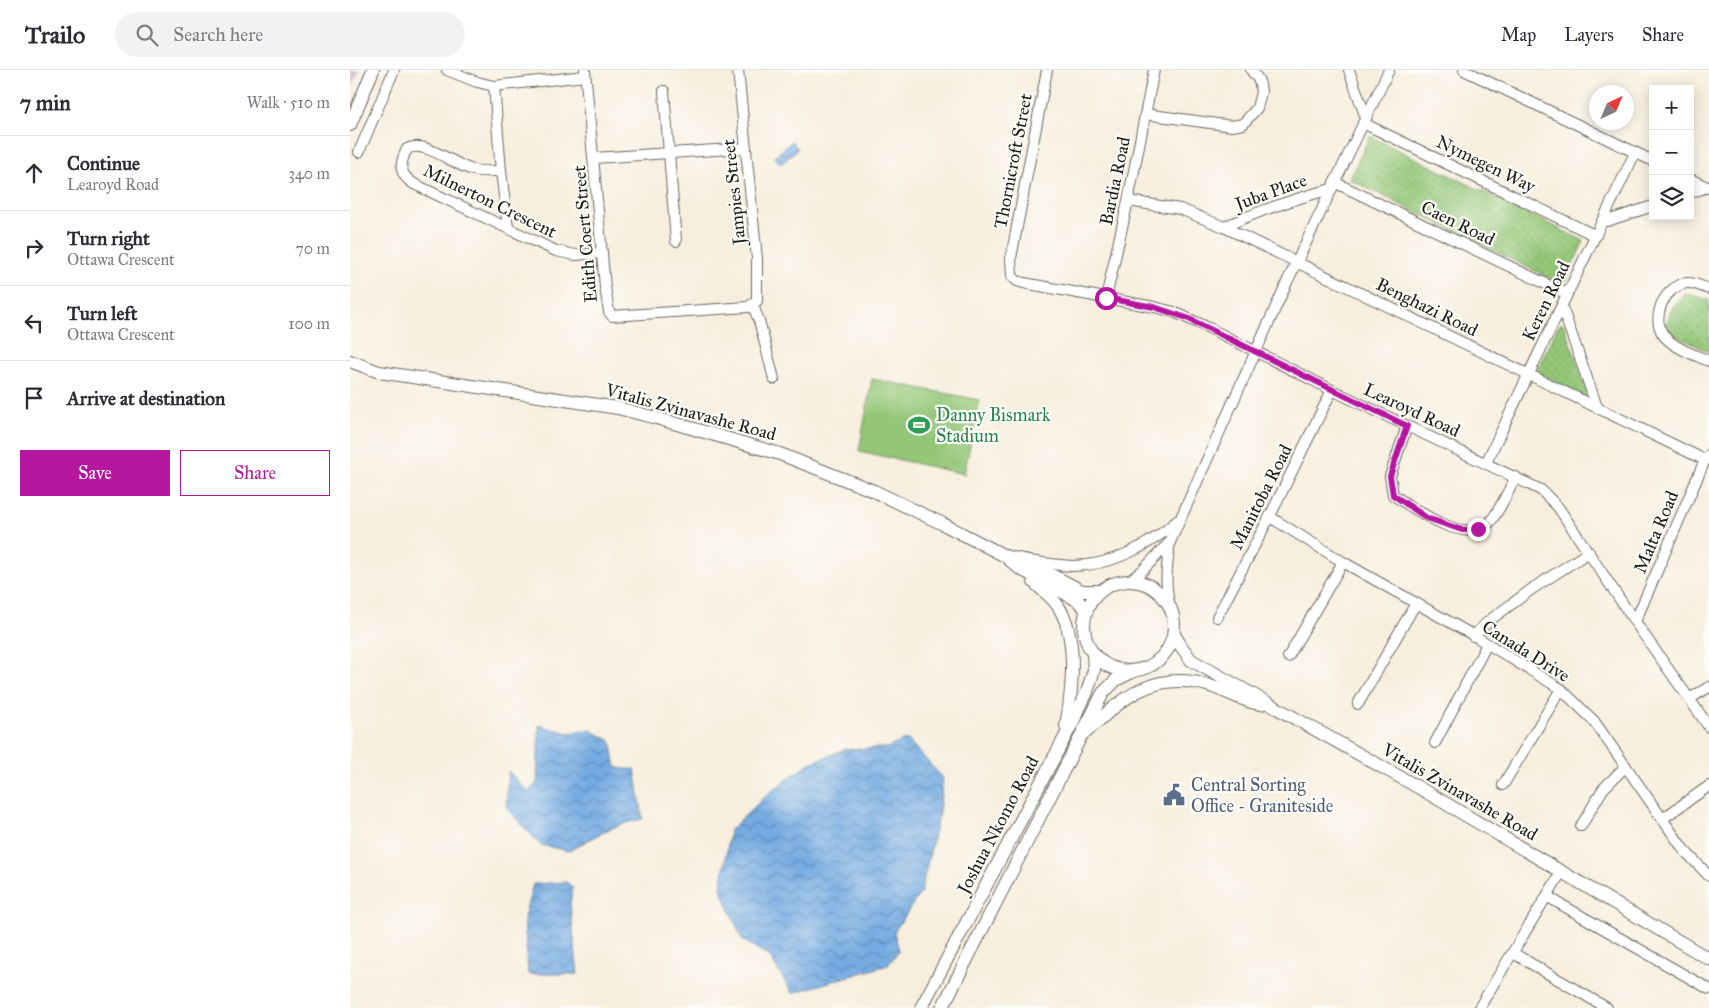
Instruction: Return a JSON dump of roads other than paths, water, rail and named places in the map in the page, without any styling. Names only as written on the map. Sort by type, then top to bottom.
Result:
[{"type":"main road","points":[[350,125],[373,70]]},
{"type":"main road","name":"Vitalis Zvinavashe Road","points":[[351,361],[379,372],[618,408],[660,418],[780,454],[874,491],[1021,564],[1082,591],[1100,591]]},
{"type":"main road","points":[[1021,564],[1052,599],[1064,617],[1072,654],[1072,683],[1064,739]]},
{"type":"main road","name":"Vitalis Zvinavashe Road","points":[[1021,564],[1076,600],[1087,610]]},
{"type":"main road","points":[[1129,581],[1141,582],[1163,596],[1170,606],[1174,620],[1174,634],[1167,651],[1161,659],[1149,667],[1134,671],[1122,671],[1112,668],[1093,654],[1084,633],[1084,621],[1092,599],[1100,591],[1114,584],[1129,581]]},
{"type":"main road","name":"Vitalis Zvinavashe Road","points":[[1174,634],[1191,660]]},
{"type":"main road","name":"Joshua Nkomo Road","points":[[921,1008],[1087,692],[1094,670],[1093,654]]},
{"type":"main road","name":"Vitalis Zvinavashe Road","points":[[1161,659],[1191,660],[1423,790],[1709,959]]},
{"type":"main road","name":"Joshua Nkomo Road","points":[[942,1008],[1103,693],[1110,684],[1134,671]]},
{"type":"main road","points":[[1079,738],[1120,702],[1136,692],[1166,682],[1193,682],[1207,685],[1248,701],[1271,704]]},
{"type":"street","points":[[359,152],[394,70]]},
{"type":"street","points":[[448,70],[477,82],[494,86],[585,73]]},
{"type":"street","name":"Jampies Street","points":[[738,70],[757,258],[758,298],[751,306]]},
{"type":"street","name":"Thornicroft Street","points":[[1010,258],[1047,70]]},
{"type":"street","name":"Bardia Road","points":[[1106,298],[1128,201],[1154,70]]},
{"type":"street","points":[[1145,114],[1232,126],[1243,124],[1257,108],[1261,92],[1258,78],[1251,70]]},
{"type":"street","points":[[1349,70],[1364,121]]},
{"type":"street","points":[[1170,606],[1166,579],[1170,542],[1296,262],[1389,70]]},
{"type":"street","points":[[1464,70],[1649,159]]},
{"type":"street","name":"Edith Coert Street","points":[[585,73],[602,253],[610,314],[612,316],[751,306]]},
{"type":"street","points":[[494,86],[508,228]]},
{"type":"street","points":[[664,91],[676,241]]},
{"type":"street","name":"Nymegen Way","points":[[1364,121],[1596,236]]},
{"type":"street","name":"Milnerton Crescent","points":[[501,171],[473,170],[428,150],[413,146],[407,149],[401,168],[407,180],[414,184],[556,251],[575,255],[602,253]]},
{"type":"street","points":[[594,158],[746,148]]},
{"type":"street","name":"Keren Road","points":[[1486,463],[1635,153]]},
{"type":"street","points":[[1694,181],[1708,188]]},
{"type":"street","name":"Juba Place","points":[[1224,227],[1286,201],[1333,185]]},
{"type":"street","name":"Caen Road","points":[[1333,185],[1567,294]]},
{"type":"street","points":[[1694,192],[1708,188]]},
{"type":"street","name":"Benghazi Road","points":[[1128,201],[1180,209],[1224,227],[1707,458]]},
{"type":"street","points":[[1602,221],[1649,207]]},
{"type":"street","name":"Learoyd Road","points":[[1010,258],[1012,276],[1017,281],[1174,312],[1332,390],[1533,485],[1558,506],[1635,622],[1709,727]]},
{"type":"street","points":[[1709,290],[1691,283],[1680,285],[1670,290],[1658,316],[1660,329],[1665,337],[1680,348],[1709,361]]},
{"type":"street","points":[[751,306],[760,324],[774,379]]},
{"type":"street","points":[[1562,307],[1597,407]]},
{"type":"street","name":"Manitoba Road","points":[[1217,617],[1270,517],[1332,390]]},
{"type":"street","points":[[1407,426],[1390,476],[1393,495],[1427,518],[1462,530],[1478,529],[1490,523],[1516,477]]},
{"type":"street","name":"Malta Road","points":[[1635,622],[1707,458]]},
{"type":"street","name":"Canada Drive","points":[[1270,517],[1343,562],[1487,644],[1561,689],[1594,721],[1684,850],[1709,876]]},
{"type":"street","points":[[1021,564],[1073,566],[1098,563],[1141,547],[1160,535],[1180,518]]},
{"type":"street","points":[[1129,581],[1142,571],[1170,542]]},
{"type":"street","points":[[1473,636],[1490,620],[1589,552]]},
{"type":"street","points":[[1288,657],[1343,562]]},
{"type":"street","points":[[1358,704],[1416,603]]},
{"type":"street","points":[[1435,743],[1487,644]]},
{"type":"street","points":[[1689,699],[1709,687]]},
{"type":"street","points":[[1503,786],[1561,689]]},
{"type":"street","points":[[1582,826],[1603,789],[1626,766]]},
{"type":"street","points":[[1662,819],[1709,786]]},
{"type":"street","points":[[1479,1008],[1562,871]]},
{"type":"street","points":[[1548,897],[1709,989]]},
{"type":"street","points":[[1513,953],[1607,1008]]},
{"type":"water","points":[[792,141],[798,149],[781,164],[774,157]]},
{"type":"water","points":[[539,725],[567,733],[591,730],[611,741],[616,767],[635,769],[643,819],[614,827],[569,851],[540,845],[506,807],[508,771],[528,792],[537,783]]},
{"type":"water","points":[[907,739],[943,778],[939,813],[921,892],[894,932],[899,950],[888,965],[792,993],[769,956],[742,940],[721,888],[730,830],[768,794],[808,764],[845,749],[886,748]]},
{"type":"water","points":[[566,882],[573,888],[570,903],[578,974],[528,974],[524,918],[533,884]]},
{"type":"place","name":"Danny Bismark Stadium","points":[[919,425]]},
{"type":"place","name":"Central Sorting Office - Graniteside","points":[[1174,795]]}]
